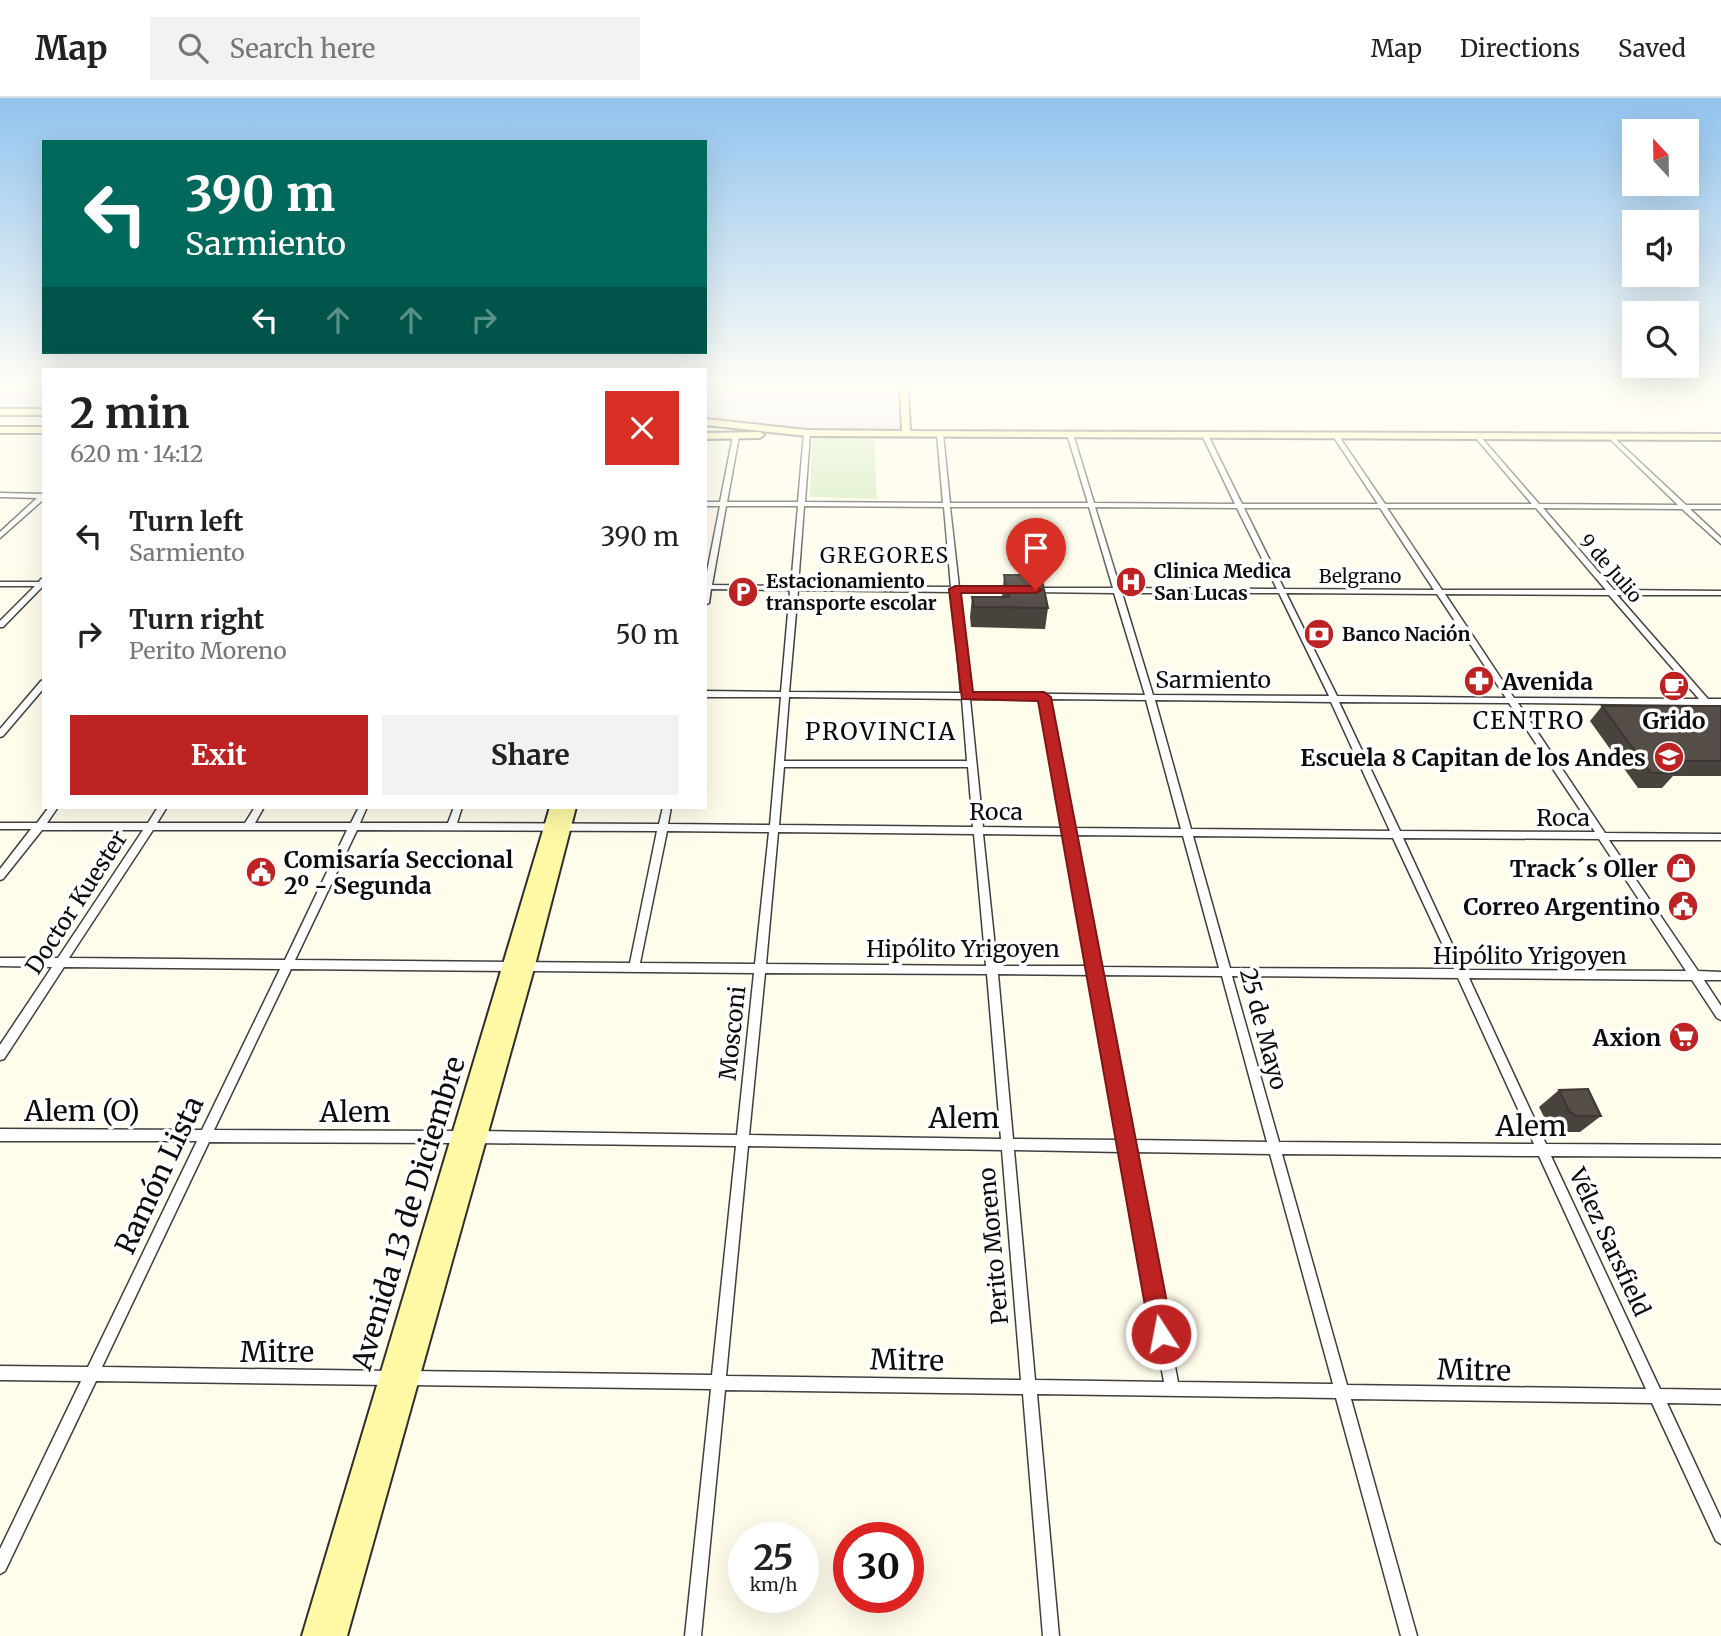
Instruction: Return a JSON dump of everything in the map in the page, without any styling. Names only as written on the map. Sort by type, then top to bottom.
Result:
[{"type":"main road","name":"Avenida 13 de Diciembre","points":[[314,1636],[398,1378],[469,1137],[557,827],[557,809]]},
{"type":"main road","name":"Avenida 13 de Diciembre","points":[[557,827],[568,809]]},
{"type":"main road","name":"Avenida 13 de Diciembre","points":[[335,1636],[398,1378]]},
{"type":"street","points":[[707,587],[732,459]]},
{"type":"street","name":"Mosconi","points":[[694,1636],[774,829],[805,459]]},
{"type":"street","name":"Perito Moreno","points":[[942,459],[967,696],[1051,1636]]},
{"type":"street","name":"25 de Mayo","points":[[1077,459],[1189,834],[1409,1636]]},
{"type":"street","name":"Vélez Sarsfield","points":[[1217,459],[1334,699],[1721,1536]]},
{"type":"street","points":[[1351,459],[1721,1015]]},
{"type":"street","name":"9 de Julio","points":[[1497,459],[1721,720]]},
{"type":"street","points":[[1634,459],[1721,542]]},
{"type":"street","points":[[0,495],[42,496]]},
{"type":"street","points":[[0,536],[42,497]]},
{"type":"street","points":[[707,504],[1721,506]]},
{"type":"street","points":[[0,584],[42,583]]},
{"type":"street","points":[[0,625],[42,584]]},
{"type":"street","name":"Belgrano","points":[[707,587],[1721,593]]},
{"type":"street","points":[[0,734],[42,685]]},
{"type":"street","name":"Sarmiento","points":[[707,694],[1721,702]]},
{"type":"street","points":[[1044,697],[1171,1388]]},
{"type":"street","points":[[779,764],[973,765]]},
{"type":"street","points":[[0,876],[52,809]]},
{"type":"street","name":"Doctor Kuester","points":[[0,1055],[162,809]]},
{"type":"street","points":[[249,825],[259,809]]},
{"type":"street","name":"Ramón Lista","points":[[0,1566],[362,809]]},
{"type":"street","points":[[451,827],[457,809]]},
{"type":"street","points":[[634,967],[667,809]]},
{"type":"street","name":"Roca","points":[[0,826],[249,825],[1721,837]]},
{"type":"street","name":"Hipólito Yrigoyen","points":[[0,962],[289,962],[1096,970],[1228,974],[1721,976]]},
{"type":"street","name":"Alem (O)","points":[[0,1135],[207,1136]]},
{"type":"street","name":"Alem","points":[[207,1136],[1275,1148],[1721,1150]]},
{"type":"street","name":"Mitre","points":[[0,1373],[1721,1397]]},
{"type":"green space","points":[[811,459],[875,459],[877,499],[810,497]]},
{"type":"building","points":[[1004,575],[1041,575],[1048,608],[974,607],[972,597],[1009,597]]},
{"type":"building","name":"Escuela 8 Capitan de los Andes","points":[[1602,706],[1721,706],[1721,761],[1666,761],[1676,773],[1651,773]]},
{"type":"building","points":[[1588,1089],[1601,1116],[1576,1116],[1569,1111],[1559,1090]]},
{"type":"place","name":"Clinica Medica San Lucas","points":[[1131,582]]},
{"type":"place","name":"Estacionamiento transporte escolar","points":[[743,592]]},
{"type":"place","name":"Banco Nación","points":[[1319,634]]},
{"type":"place","name":"Avenida","points":[[1479,681]]},
{"type":"place","name":"Grido","points":[[1674,686]]},
{"type":"place","name":"Escuela 8 Capitan de los Andes","points":[[1669,757]]},
{"type":"place","name":"Track´s Oller","points":[[1681,868]]},
{"type":"place","name":"Comisaría Seccional 2º - Segunda","points":[[261,872]]},
{"type":"place","name":"Correo Argentino","points":[[1683,906]]},
{"type":"place","name":"Axion","points":[[1684,1037]]},
{"type":"district","name":"GREGORES","points":[[885,555]]},
{"type":"district","name":"CENTRO","points":[[1529,720]]},
{"type":"district","name":"PROVINCIA","points":[[881,731]]},
{"type":"route","points":[[1036,590],[955,589],[967,696],[1044,697],[1161,1334]]}]
